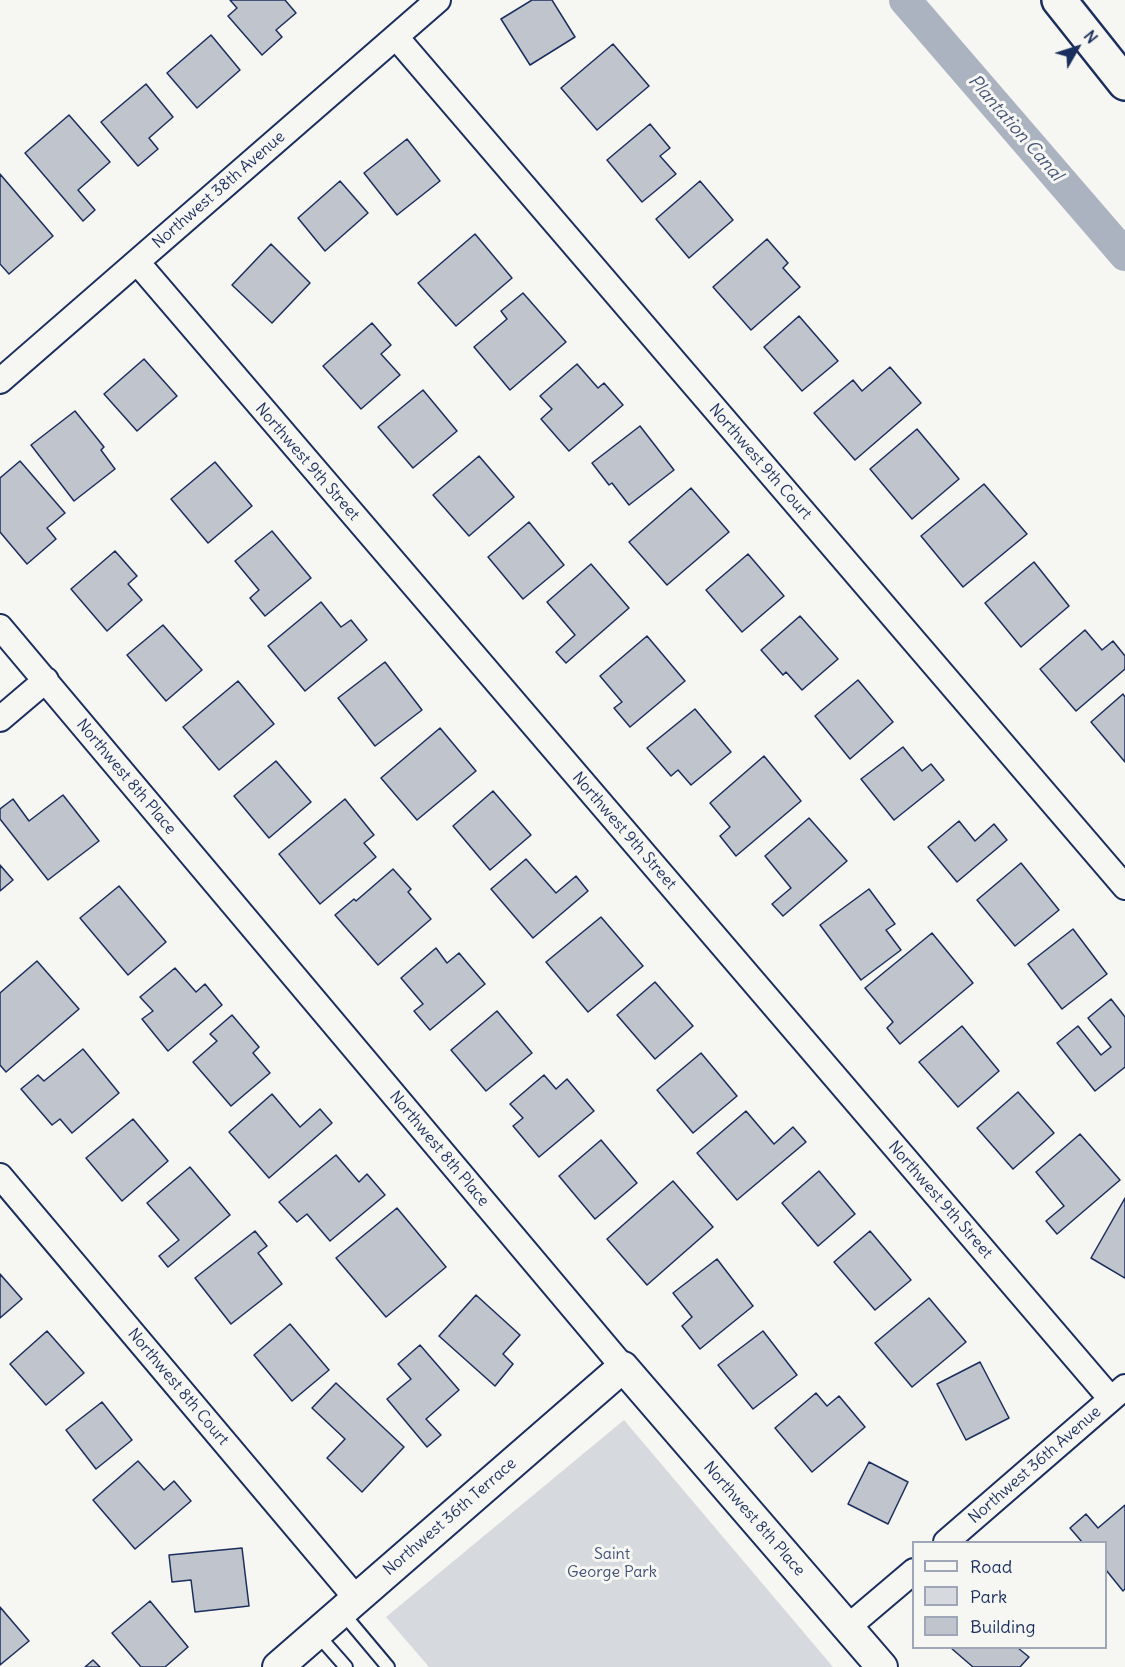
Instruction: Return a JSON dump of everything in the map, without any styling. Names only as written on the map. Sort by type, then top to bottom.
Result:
[{"type":"main road","points":[[1052,0],[1125,83]]},
{"type":"main road","points":[[1059,0],[1082,32]]},
{"type":"street","name":"Northwest 38th Avenue","points":[[0,381],[438,0]]},
{"type":"street","name":"Northwest 9th Court","points":[[396,37],[1125,887]]},
{"type":"street","name":"Northwest 9th Street","points":[[136,262],[1118,1393]]},
{"type":"street","name":"Northwest 8th Place","points":[[0,627],[623,1367],[882,1667]]},
{"type":"street","points":[[0,719],[45,680]]},
{"type":"street","name":"Northwest 8th Court","points":[[0,1176],[348,1605]]},
{"type":"street","name":"Northwest 36th Terrace","points":[[278,1667],[623,1367]]},
{"type":"street","name":"Northwest 36th Avenue","points":[[947,1541],[1118,1393]]},
{"type":"street","points":[[848,1627],[912,1573]]},
{"type":"lane","points":[[348,1605],[388,1667]]},
{"type":"lane","points":[[316,1633],[346,1667]]},
{"type":"green space","name":"Saint George Park","points":[[624,1420],[833,1667],[429,1667],[386,1617]]},
{"type":"building","points":[[230,0],[285,0],[296,13],[276,30],[282,37],[262,55],[228,16],[237,8]]},
{"type":"building","points":[[532,0],[552,0],[575,37],[530,65],[501,19]]},
{"type":"building","points":[[211,35],[240,70],[197,108],[167,73]]},
{"type":"building","points":[[613,44],[649,86],[597,130],[561,88]]},
{"type":"building","points":[[146,84],[173,117],[149,138],[158,149],[138,166],[101,122]]},
{"type":"building","points":[[69,115],[110,162],[78,190],[95,210],[83,221],[25,153]]},
{"type":"building","points":[[650,124],[670,148],[660,156],[676,174],[642,202],[607,160]]},
{"type":"building","points":[[407,139],[440,181],[397,215],[364,173]]},
{"type":"building","points":[[0,174],[53,236],[9,274],[0,264]]},
{"type":"building","points":[[340,181],[368,213],[325,251],[298,218]]},
{"type":"building","points":[[700,181],[733,220],[689,258],[656,219]]},
{"type":"building","points":[[475,234],[512,278],[456,326],[418,283]]},
{"type":"building","points":[[767,239],[788,263],[783,268],[800,287],[751,330],[713,287]]},
{"type":"building","points":[[271,244],[310,283],[272,323],[232,285]]},
{"type":"building","points":[[523,293],[566,342],[510,390],[474,347],[507,319],[501,311]]},
{"type":"building","points":[[799,316],[838,361],[802,391],[764,347]]},
{"type":"building","points":[[372,323],[391,345],[381,354],[400,375],[361,409],[323,366]]},
{"type":"building","points":[[144,359],[177,396],[137,431],[104,394]]},
{"type":"building","points":[[577,364],[598,388],[604,383],[623,405],[569,451],[541,419],[552,409],[540,396]]},
{"type":"building","points":[[890,367],[921,403],[855,460],[814,413],[853,380],[862,391]]},
{"type":"building","points":[[423,390],[457,431],[413,468],[378,427]]},
{"type":"building","points":[[75,411],[104,447],[101,450],[115,469],[74,501],[31,445]]},
{"type":"building","points":[[640,426],[674,470],[629,505],[592,463]]},
{"type":"building","points":[[917,429],[959,479],[912,519],[870,469]]},
{"type":"building","points":[[479,456],[514,497],[469,536],[433,495]]},
{"type":"building","points":[[20,461],[65,513],[47,528],[56,539],[27,564],[0,532],[0,478]]},
{"type":"building","points":[[215,462],[252,506],[208,543],[171,499]]},
{"type":"building","points":[[984,484],[1027,534],[963,587],[921,536]]},
{"type":"building","points":[[691,488],[729,532],[667,585],[629,542]]},
{"type":"building","points":[[529,522],[564,565],[523,599],[488,557]]},
{"type":"building","points":[[272,531],[311,578],[265,616],[250,598],[259,590],[235,561]]},
{"type":"building","points":[[115,551],[137,576],[128,584],[142,600],[107,631],[71,589]]},
{"type":"building","points":[[748,554],[784,596],[742,632],[706,590]]},
{"type":"building","points":[[1034,562],[1069,606],[1021,647],[985,603]]},
{"type":"building","points":[[591,564],[629,608],[566,663],[556,652],[575,635],[547,602]]},
{"type":"building","points":[[321,602],[341,627],[351,620],[367,640],[305,691],[268,646]]},
{"type":"building","points":[[800,616],[838,659],[802,690],[786,672],[783,675],[761,650]]},
{"type":"building","points":[[163,625],[202,670],[166,701],[127,655]]},
{"type":"building","points":[[1085,630],[1102,650],[1113,641],[1125,656],[1125,669],[1076,711],[1040,669]]},
{"type":"building","points":[[647,636],[685,681],[630,727],[614,708],[622,702],[600,676]]},
{"type":"building","points":[[385,662],[422,710],[375,746],[338,698]]},
{"type":"building","points":[[858,680],[893,722],[850,759],[815,716]]},
{"type":"building","points":[[238,681],[274,724],[219,770],[183,727]]},
{"type":"building","points":[[1123,694],[1125,697],[1125,762],[1091,722]]},
{"type":"building","points":[[695,709],[731,752],[691,785],[678,770],[671,776],[647,748]]},
{"type":"building","points":[[440,728],[476,771],[417,820],[381,778]]},
{"type":"building","points":[[903,747],[922,771],[931,764],[944,780],[894,820],[861,779]]},
{"type":"building","points":[[764,756],[801,801],[736,856],[720,836],[730,827],[710,803]]},
{"type":"building","points":[[276,761],[311,802],[269,838],[234,796]]},
{"type":"building","points":[[493,791],[531,835],[490,870],[453,826]]},
{"type":"building","points":[[63,795],[99,841],[48,880],[0,819],[0,809],[13,799],[29,821]]},
{"type":"building","points":[[345,799],[374,835],[364,843],[376,857],[320,904],[279,854]]},
{"type":"building","points":[[809,818],[847,861],[783,916],[772,904],[791,888],[765,856]]},
{"type":"building","points":[[959,821],[975,841],[994,824],[1007,840],[957,882],[928,847]]},
{"type":"building","points":[[526,859],[556,893],[576,876],[588,891],[533,938],[491,889]]},
{"type":"building","points":[[1021,863],[1059,910],[1015,946],[977,900]]},
{"type":"building","points":[[0,865],[13,880],[0,891]]},
{"type":"building","points":[[393,869],[411,889],[408,892],[431,919],[378,965],[335,915],[354,899],[356,901]]},
{"type":"building","points":[[119,886],[166,942],[128,975],[80,918]]},
{"type":"building","points":[[869,889],[895,924],[886,930],[901,950],[861,980],[820,925]]},
{"type":"building","points":[[601,917],[643,966],[588,1012],[546,962]]},
{"type":"building","points":[[1073,929],[1107,974],[1062,1009],[1028,964]]},
{"type":"building","points":[[932,933],[973,983],[900,1044],[887,1028],[893,1022],[865,988]]},
{"type":"building","points":[[436,948],[447,963],[459,953],[485,984],[430,1030],[414,1011],[423,1004],[401,978]]},
{"type":"building","points":[[37,961],[79,1009],[6,1072],[0,1065],[0,993]]},
{"type":"building","points":[[175,968],[196,992],[205,984],[222,1005],[168,1051],[142,1019],[153,1011],[140,997]]},
{"type":"building","points":[[655,982],[693,1026],[655,1059],[617,1015]]},
{"type":"building","points":[[1111,999],[1125,1017],[1125,1067],[1095,1091],[1057,1043],[1078,1026],[1101,1055],[1111,1047],[1088,1018]]},
{"type":"building","points":[[497,1011],[532,1053],[486,1091],[451,1050]]},
{"type":"building","points":[[232,1015],[259,1047],[253,1053],[270,1073],[231,1106],[193,1062],[217,1041],[210,1034]]},
{"type":"building","points":[[962,1026],[999,1071],[958,1107],[919,1062]]},
{"type":"building","points":[[83,1049],[119,1093],[72,1133],[60,1119],[52,1125],[21,1089],[38,1075],[44,1081]]},
{"type":"building","points":[[701,1053],[737,1096],[693,1133],[657,1090]]},
{"type":"building","points":[[544,1075],[556,1089],[567,1079],[594,1111],[539,1157],[513,1126],[523,1118],[510,1104]]},
{"type":"building","points":[[1018,1092],[1054,1133],[1013,1169],[977,1128]]},
{"type":"building","points":[[272,1094],[300,1127],[320,1109],[332,1123],[269,1178],[229,1132]]},
{"type":"building","points":[[746,1111],[774,1144],[793,1127],[806,1142],[737,1200],[697,1153]]},
{"type":"building","points":[[133,1119],[168,1161],[122,1201],[86,1158]]},
{"type":"building","points":[[1080,1134],[1120,1180],[1057,1234],[1046,1221],[1064,1206],[1036,1172]]},
{"type":"building","points":[[601,1140],[637,1183],[595,1219],[559,1176]]},
{"type":"building","points":[[336,1155],[359,1182],[367,1174],[385,1195],[330,1241],[307,1214],[297,1222],[279,1202]]},
{"type":"building","points":[[190,1167],[230,1215],[168,1267],[159,1256],[179,1240],[147,1203]]},
{"type":"building","points":[[819,1171],[855,1214],[818,1246],[782,1203]]},
{"type":"building","points":[[673,1181],[713,1227],[647,1285],[607,1239]]},
{"type":"building","points":[[1125,1198],[1125,1278],[1091,1258]]},
{"type":"building","points":[[397,1208],[446,1267],[386,1317],[336,1258]]},
{"type":"building","points":[[255,1231],[267,1246],[258,1253],[282,1284],[231,1324],[195,1278]]},
{"type":"building","points":[[870,1231],[911,1280],[875,1310],[834,1262]]},
{"type":"building","points":[[717,1259],[753,1306],[700,1349],[682,1326],[692,1317],[673,1293]]},
{"type":"building","points":[[0,1274],[22,1299],[0,1318]]},
{"type":"building","points":[[476,1295],[520,1335],[503,1354],[513,1364],[495,1386],[439,1336]]},
{"type":"building","points":[[929,1298],[966,1342],[912,1387],[875,1343]]},
{"type":"building","points":[[290,1324],[329,1370],[292,1401],[254,1355]]},
{"type":"building","points":[[47,1331],[84,1373],[46,1405],[10,1364]]},
{"type":"building","points":[[763,1331],[797,1375],[753,1409],[718,1365]]},
{"type":"building","points":[[420,1345],[459,1390],[426,1419],[441,1435],[427,1447],[387,1399],[411,1379],[398,1364]]},
{"type":"building","points":[[980,1362],[1009,1418],[966,1440],[937,1384]]},
{"type":"building","points":[[336,1383],[404,1447],[362,1492],[327,1458],[345,1439],[312,1408]]},
{"type":"building","points":[[816,1393],[827,1406],[839,1396],[865,1427],[812,1472],[775,1428]]},
{"type":"building","points":[[102,1402],[132,1440],[96,1469],[66,1430]]},
{"type":"building","points":[[138,1461],[164,1490],[174,1481],[191,1501],[135,1549],[93,1500]]},
{"type":"building","points":[[869,1462],[908,1482],[888,1524],[848,1504]]},
{"type":"building","points":[[1125,1505],[1125,1589],[1123,1591],[1107,1571],[1107,1541],[1081,1541],[1070,1528],[1086,1514],[1098,1528]]},
{"type":"building","points":[[242,1548],[249,1606],[195,1612],[191,1580],[172,1582],[169,1555]]},
{"type":"building","points":[[150,1601],[188,1647],[165,1667],[141,1667],[112,1633]]},
{"type":"building","points":[[0,1607],[29,1641],[0,1665]]},
{"type":"building","points":[[952,1649],[1019,1649],[1029,1657],[1020,1667],[973,1667]]},
{"type":"building","points":[[93,1660],[100,1667],[85,1667]]},
{"type":"waterway","name":"Plantation Canal","points":[[905,0],[1125,255]]}]
